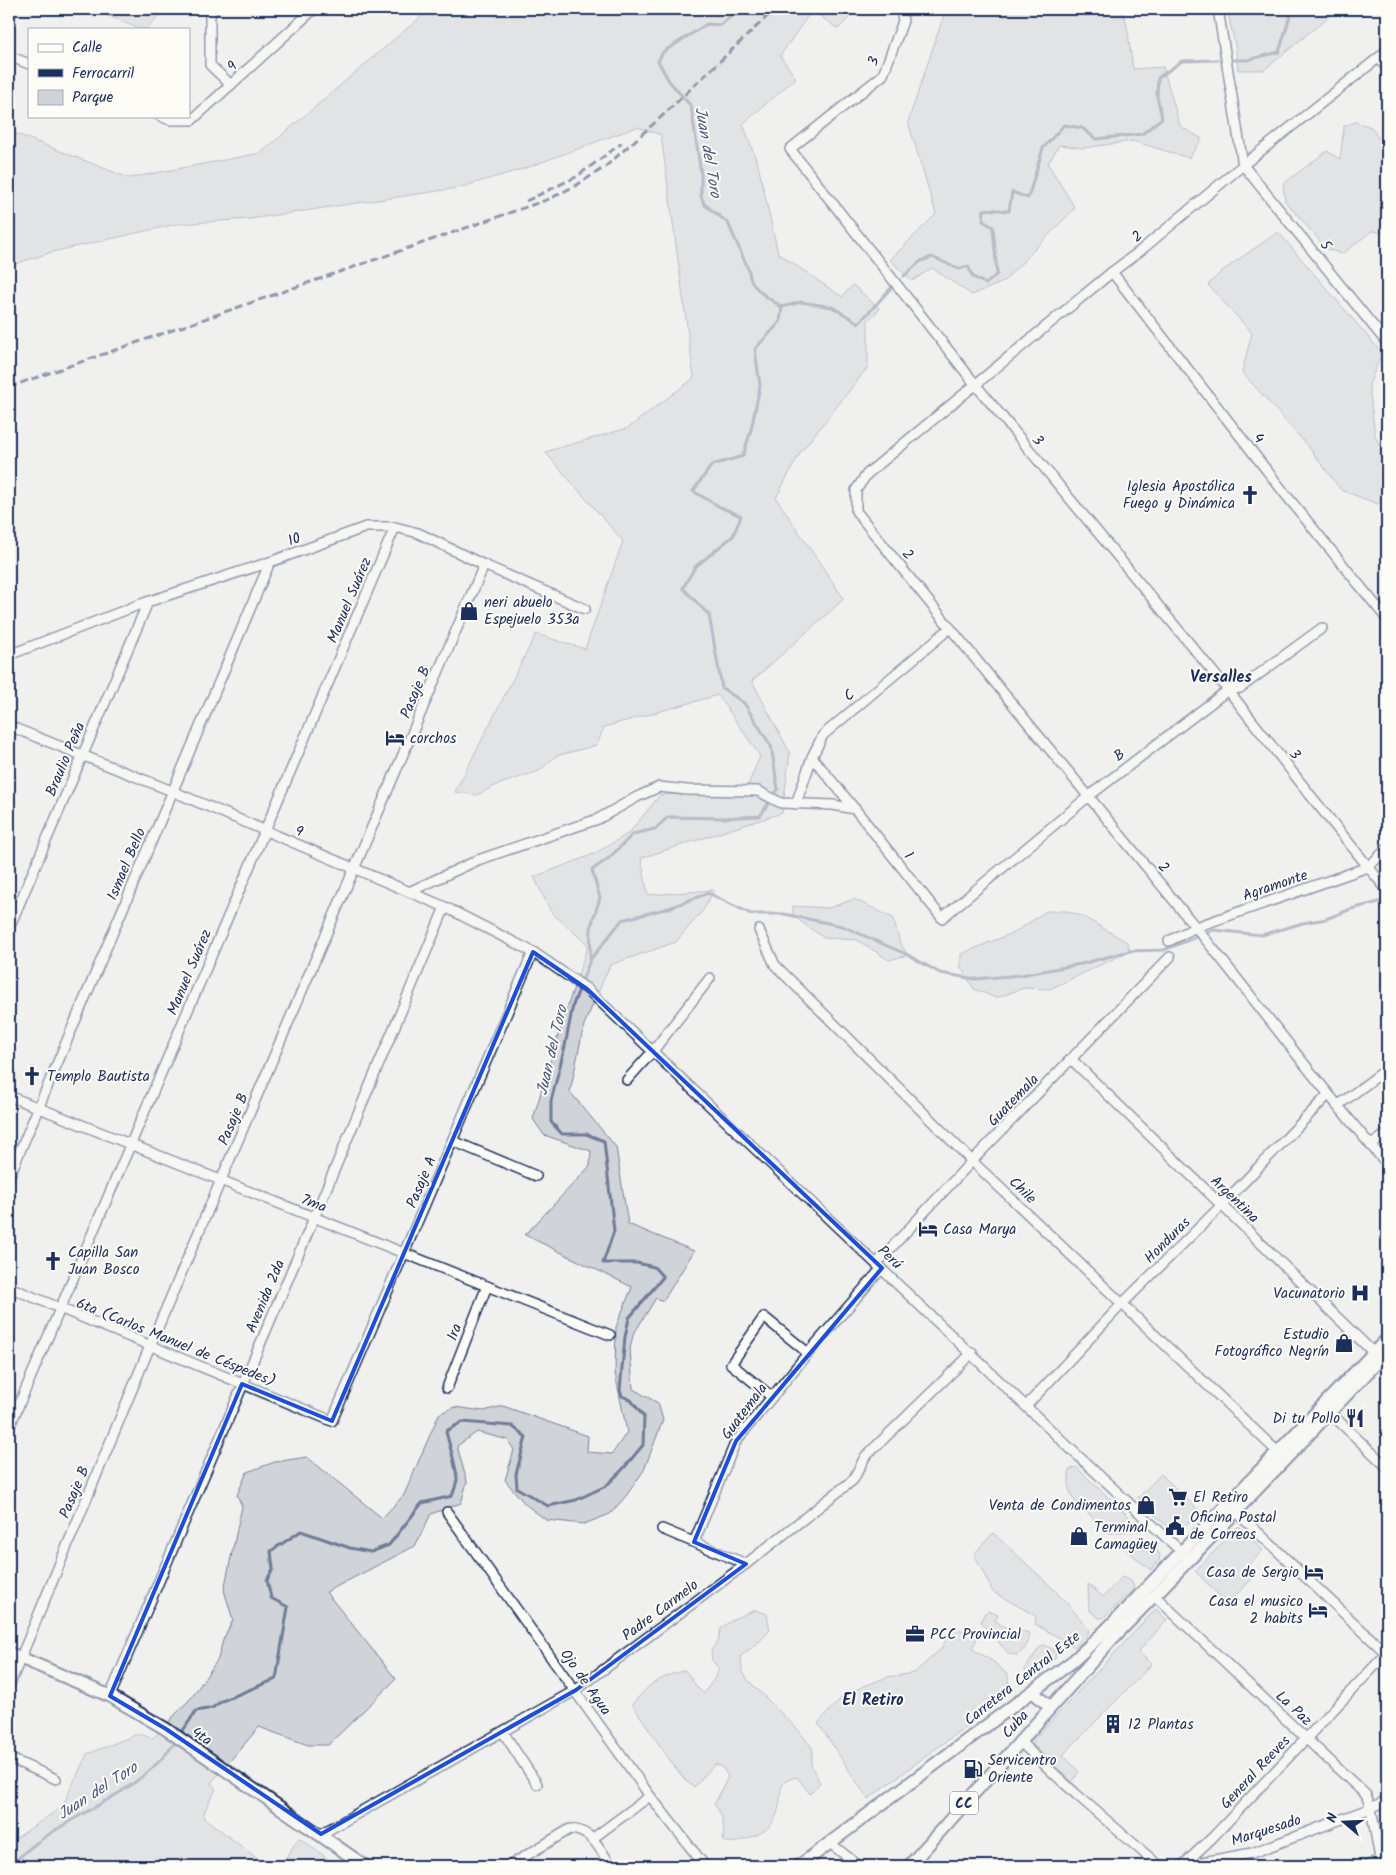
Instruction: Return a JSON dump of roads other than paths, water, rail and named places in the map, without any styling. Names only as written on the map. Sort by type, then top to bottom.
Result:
[{"type":"main road","name":"Carretera Central Este","points":[[799,1866],[1050,1680],[1104,1632],[1186,1555],[1380,1355],[1387,1339]]},
{"type":"main road","name":"Carretera Central Este","points":[[1084,1670],[1155,1596],[1186,1555]]},
{"type":"main road","name":"4ta","points":[[9,1653],[110,1696],[166,1729],[364,1866]]},
{"type":"main road","name":"Cuba","points":[[909,1866],[1084,1670]]},
{"type":"main road","points":[[1050,1680],[1063,1692]]},
{"type":"main road","points":[[1032,1692],[1050,1707]]},
{"type":"street","points":[[214,9],[210,15],[210,65],[231,85]]},
{"type":"street","name":"9","points":[[165,118],[170,120],[192,120],[314,9]]},
{"type":"street","points":[[1218,9],[1243,165]]},
{"type":"street","name":"3","points":[[901,10],[903,21],[883,75],[790,149],[975,384],[1228,690],[1387,890]]},
{"type":"street","name":"2","points":[[1387,51],[1243,165],[975,384],[867,474],[856,490],[856,511],[949,629],[1196,927],[1328,1095],[1387,1164]]},
{"type":"street","points":[[9,56],[28,64]]},
{"type":"street","points":[[1379,58],[1387,68]]},
{"type":"street","name":"5","points":[[1243,165],[1387,343]]},
{"type":"street","name":"4","points":[[1112,272],[1280,487],[1387,619]]},
{"type":"street","name":"10","points":[[9,655],[148,602],[270,562],[366,527],[395,528],[418,533],[484,565],[585,609]]},
{"type":"street","name":"Manuel Suárez","points":[[9,1428],[395,528]]},
{"type":"street","name":"Ismael Bello","points":[[9,1177],[270,562]]},
{"type":"street","name":"Pasaje B","points":[[9,1686],[150,1346],[484,565]]},
{"type":"street","name":"Braulio Peña","points":[[9,928],[148,602]]},
{"type":"street","name":"B","points":[[942,918],[1088,796],[1228,690],[1240,688],[1322,628]]},
{"type":"street","name":"C","points":[[796,804],[812,757],[823,735],[949,629]]},
{"type":"street","name":"9","points":[[9,726],[172,791],[445,907],[533,952],[570,976]]},
{"type":"street","name":"1","points":[[812,757],[856,809],[942,918]]},
{"type":"street","points":[[409,892],[478,860],[598,819],[636,797],[659,787],[686,790],[758,791],[775,801],[796,804],[833,805],[856,809]]},
{"type":"street","name":"Agramonte","points":[[1169,941],[1196,927],[1368,867],[1387,849]]},
{"type":"street","name":"Avenida 2da","points":[[110,1696],[445,907]]},
{"type":"street","name":"Chile","points":[[759,930],[775,965],[972,1161],[1281,1455]]},
{"type":"street","name":"Pasaje A","points":[[332,1421],[533,952]]},
{"type":"street","name":"Guatemala","points":[[694,1542],[736,1441],[880,1266],[972,1161],[1170,957]]},
{"type":"street","name":"Perú","points":[[570,976],[587,989],[653,1051],[1186,1555]]},
{"type":"street","points":[[627,1080],[653,1051],[710,978]]},
{"type":"street","name":"Argentina","points":[[1071,1059],[1380,1355]]},
{"type":"street","points":[[1337,1106],[1387,1069]]},
{"type":"street","name":"Honduras","points":[[1027,1405],[1122,1304],[1222,1205],[1328,1095]]},
{"type":"street","name":"7ma","points":[[9,1096],[610,1335]]},
{"type":"street","points":[[1371,1145],[1387,1134]]},
{"type":"street","points":[[453,1141],[536,1176]]},
{"type":"street","name":"1ra","points":[[447,1388],[487,1286]]},
{"type":"street","name":"6ta (Carlos Manuel de Céspedes)","points":[[9,1287],[332,1421]]},
{"type":"street","points":[[772,1397],[731,1364],[764,1317],[808,1353]]},
{"type":"street","name":"Padre Carmelo","points":[[320,1834],[576,1690],[746,1564],[853,1480],[866,1457],[972,1353]]},
{"type":"street","points":[[1326,1409],[1387,1467]]},
{"type":"street","points":[[1231,1507],[1387,1654]]},
{"type":"street","name":"Ojo de Agua","points":[[447,1512],[650,1796],[705,1866]]},
{"type":"street","points":[[662,1528],[746,1564]]},
{"type":"street","name":"La Paz","points":[[1155,1596],[1366,1795],[1372,1808],[1383,1858]]},
{"type":"street","name":"General Reeves","points":[[1180,1866],[1212,1838],[1387,1654]]},
{"type":"street","points":[[503,1732],[537,1784]]},
{"type":"street","points":[[1019,1741],[1091,1807],[1158,1865],[1163,1866]]},
{"type":"street","points":[[9,1758],[56,1779]]},
{"type":"street","points":[[592,1839],[650,1796]]},
{"type":"street","name":"Marquesado","points":[[1180,1866],[1252,1853],[1372,1808],[1387,1800]]},
{"type":"street","points":[[509,1866],[570,1829],[587,1833],[611,1866]]},
{"type":"street","points":[[830,1843],[859,1866]]},
{"type":"street","points":[[1366,1866],[1383,1858]]},
{"type":"waterway","name":"Juan del Toro","points":[[737,9],[734,14],[720,25],[707,24],[663,52],[658,61],[669,81],[691,106],[701,174],[701,196],[704,204],[728,223],[749,271],[752,283],[766,297],[782,307]]},
{"type":"waterway","points":[[1234,60],[1247,60],[1279,52],[1291,13],[1295,9]]},
{"type":"waterway","points":[[904,276],[921,261],[932,257],[959,269],[968,266],[973,277],[986,284],[997,274],[993,227],[983,221],[984,210],[1009,211],[1012,192],[1028,198],[1043,148],[1064,125],[1082,128],[1096,139],[1142,134],[1162,118],[1157,96],[1158,78],[1182,61],[1218,60]]},
{"type":"waterway","points":[[782,307],[801,302],[832,307],[859,323],[892,287]]},
{"type":"waterway","name":"Juan del Toro","points":[[180,1735],[196,1711],[212,1708],[222,1701],[276,1679],[288,1607],[271,1598],[267,1580],[273,1569],[271,1551],[301,1531],[350,1548],[371,1552],[389,1545],[422,1503],[452,1496],[457,1482],[457,1475],[446,1431],[462,1422],[512,1426],[526,1437],[516,1474],[517,1488],[548,1506],[576,1500],[606,1486],[643,1445],[644,1417],[631,1400],[622,1396],[620,1390],[625,1337],[629,1318],[663,1277],[654,1267],[637,1263],[603,1263],[614,1231],[604,1141],[586,1134],[562,1134],[551,1122],[551,1101],[573,1005],[590,960],[591,926],[600,898],[592,870],[609,858],[633,834],[655,829],[668,817],[723,818],[760,816],[778,789],[771,746],[744,703],[722,688],[709,615],[683,588],[695,567],[733,536],[741,516],[720,507],[693,491],[712,465],[743,456],[751,430],[760,386],[755,349],[780,322],[782,307]]},
{"type":"waterway","points":[[590,960],[622,920],[669,908],[708,893],[751,914],[784,914],[842,926],[908,955],[940,973],[975,979],[1021,975],[1081,964],[1130,951],[1164,950],[1213,930],[1262,935],[1303,923],[1326,919],[1351,909],[1387,900]]},
{"type":"waterway","name":"Juan del Toro","points":[[11,1866],[27,1850],[49,1834],[107,1800],[144,1775],[177,1740]]},
{"type":"railway","points":[[9,387],[549,199],[577,185],[605,167],[659,119],[775,9]]},
{"type":"railway","points":[[526,201],[576,177],[622,143]]},
{"type":"place","name":"Iglesia Apostólica Fuego y Dinámica","points":[[1250,495]]},
{"type":"place","name":"neri abuelo Espejuelo 353a","points":[[469,611]]},
{"type":"place","name":"corchos","points":[[395,738]]},
{"type":"place","name":"Templo Bautista","points":[[32,1076]]},
{"type":"place","name":"Casa Marya","points":[[928,1229]]},
{"type":"place","name":"Capilla San Juan Bosco","points":[[53,1261]]},
{"type":"place","name":"Vacunatorio","points":[[1360,1293]]},
{"type":"place","name":"Estudio Fotográfico Negrín","points":[[1344,1343]]},
{"type":"place","name":"Di tu Pollo","points":[[1355,1418]]},
{"type":"place","name":"El Retiro","points":[[1178,1497]]},
{"type":"place","name":"Venta de Condimentos","points":[[1146,1505]]},
{"type":"place","name":"Oficina Postal de Correos","points":[[1175,1526]]},
{"type":"place","name":"Terminal Camagüey","points":[[1079,1536]]},
{"type":"place","name":"Casa de Sergio","points":[[1314,1572]]},
{"type":"place","name":"Casa el musico 2 habits","points":[[1318,1610]]},
{"type":"place","name":"PCC Provincial","points":[[915,1634]]},
{"type":"place","name":"12 Plantas","points":[[1113,1724]]},
{"type":"place","name":"Servicentro Oriente","points":[[973,1769]]},
{"type":"district","name":"Versalles","points":[[1221,676]]},
{"type":"district","name":"El Retiro","points":[[873,1699]]}]
